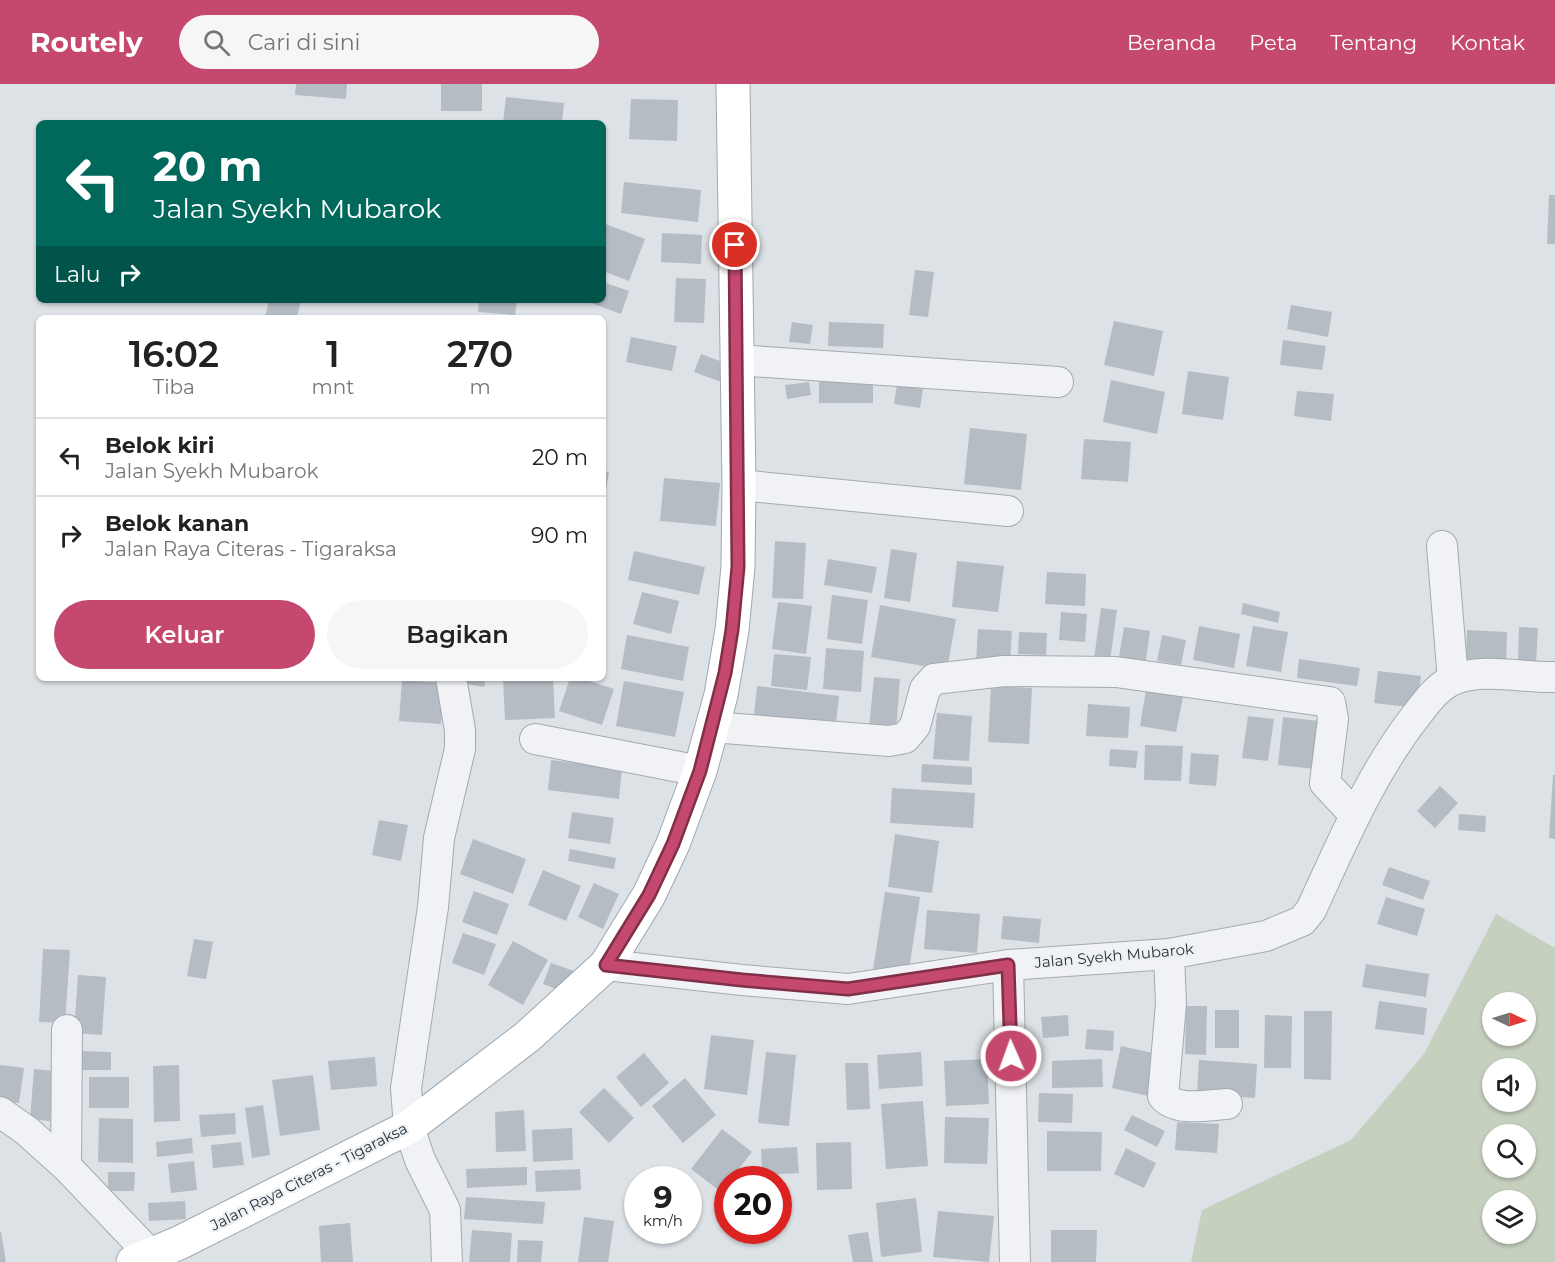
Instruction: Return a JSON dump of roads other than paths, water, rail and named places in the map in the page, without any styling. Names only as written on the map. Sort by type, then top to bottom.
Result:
[{"type":"main road","name":"Jalan Raya Citeras - Tigaraksa","points":[[162,1255],[409,1127],[526,1037],[606,965],[649,895],[673,844],[700,771],[721,695],[732,630],[738,567],[739,485],[733,84]]},
{"type":"street","points":[[737,360],[1058,382]]},
{"type":"street","points":[[739,485],[1008,511]]},
{"type":"street","points":[[1442,546],[1453,680]]},
{"type":"street","points":[[712,727],[889,741],[905,738],[915,726],[925,689],[934,680],[1004,671],[1116,672],[1330,702],[1333,719],[1325,783],[1354,814]]},
{"type":"street","name":"Jalan Syekh Mubarok","points":[[606,965],[848,989],[1008,965],[1169,954],[1266,936],[1302,921],[1311,910],[1354,814],[1394,744],[1433,694],[1453,680],[1469,675],[1555,677]]},
{"type":"street","points":[[447,1262],[445,1210],[420,1160],[409,1127],[406,1088],[433,907],[439,838],[460,749],[460,730],[452,681]]},
{"type":"street","points":[[535,740],[700,771]]},
{"type":"street","points":[[1169,954],[1171,1004],[1164,1096],[1176,1105],[1227,1104]]},
{"type":"street","points":[[1008,965],[1015,1262]]},
{"type":"street","points":[[66,1166],[67,1030]]},
{"type":"street","points":[[0,1112],[27,1131],[162,1255]]}]
